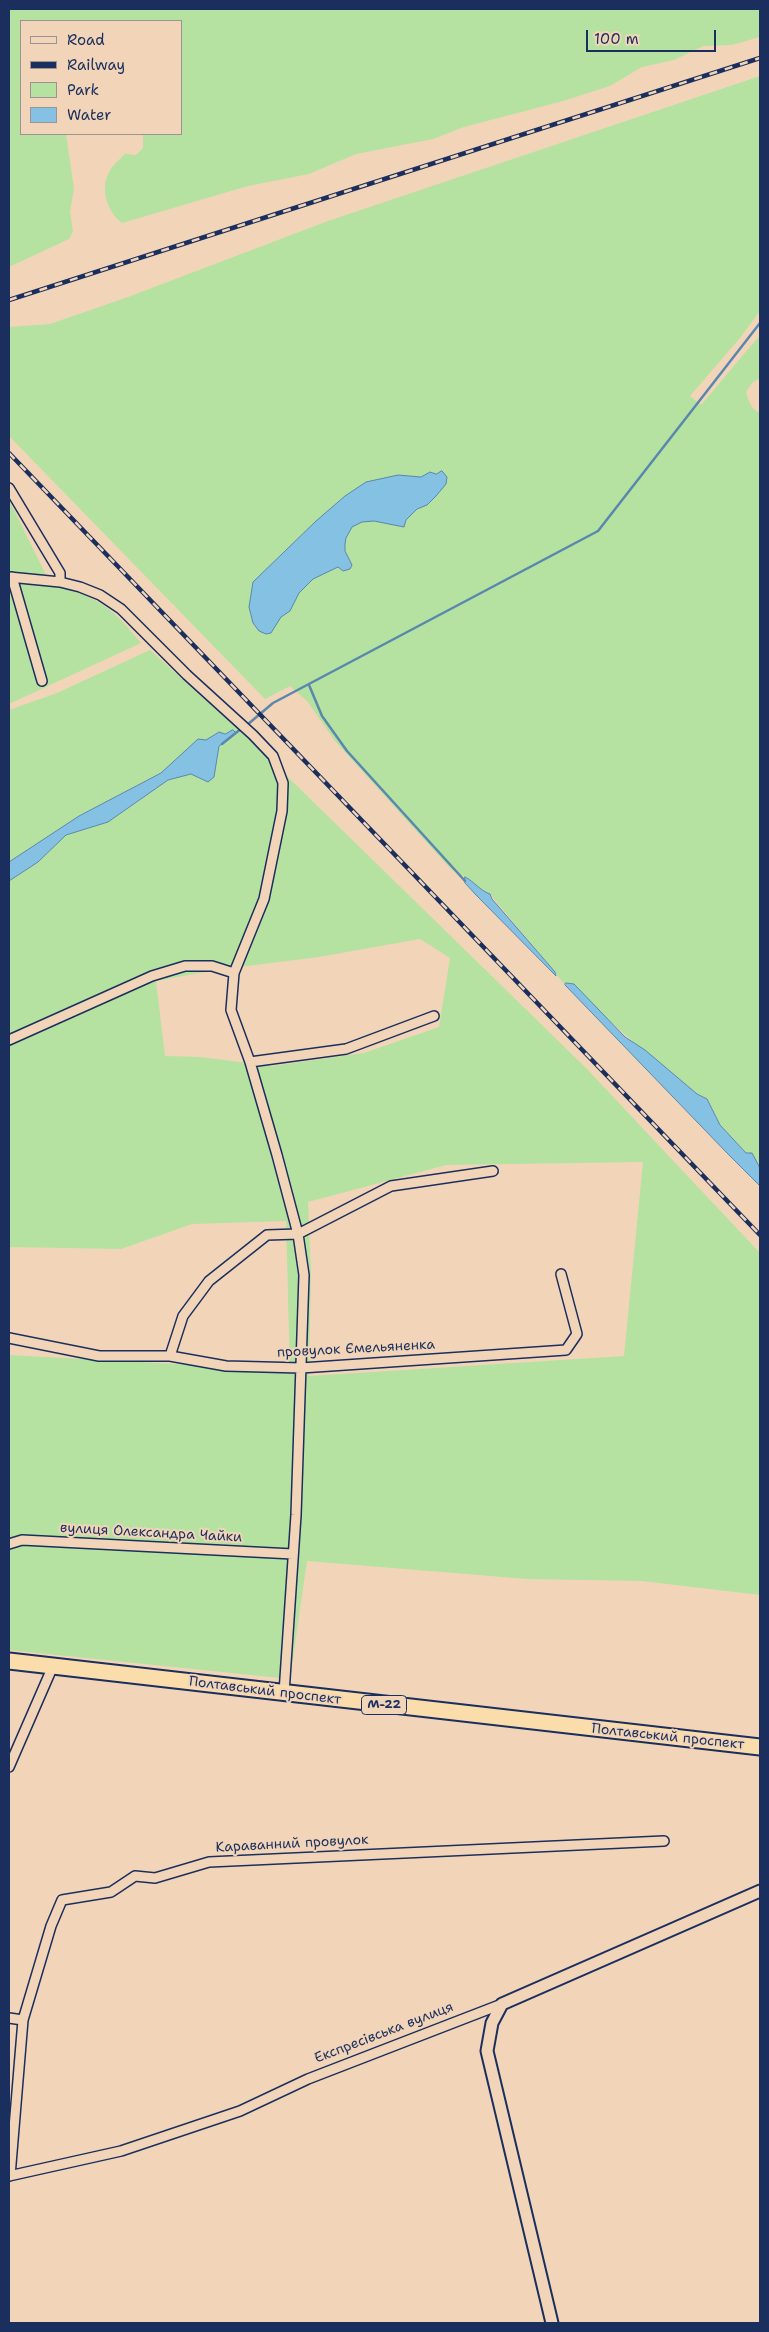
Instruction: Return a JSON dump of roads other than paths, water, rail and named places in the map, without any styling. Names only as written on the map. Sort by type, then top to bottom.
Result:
[{"type":"highway","name":"Полтавський проспект","points":[[9,1661],[760,1747]]},
{"type":"street","points":[[9,488],[60,573],[60,582]]},
{"type":"street","points":[[42,681],[10,577],[80,586],[100,595],[121,609],[187,676],[241,724],[273,756],[283,783],[282,811],[264,899],[234,973],[231,1010],[250,1062],[298,1234],[304,1275],[293,1554],[284,1693]]},
{"type":"street","points":[[9,1040],[152,976],[185,966],[212,966],[234,973]]},
{"type":"street","points":[[250,1062],[346,1049],[434,1016]]},
{"type":"street","points":[[170,1356],[183,1316],[208,1281],[267,1235],[298,1234],[391,1186],[493,1171]]},
{"type":"street","name":"провулок Ємельяненка","points":[[9,1338],[99,1356],[170,1356],[226,1366],[301,1368],[566,1350],[577,1334],[561,1274]]},
{"type":"street","name":"вулиця Олександра Чайки","points":[[9,1544],[22,1540],[293,1554]]},
{"type":"street","points":[[9,1767],[53,1666]]},
{"type":"street","name":"Караванний провулок","points":[[10,2176],[23,2020],[62,1900],[111,1892],[134,1876],[155,1878],[209,1862],[664,1841]]},
{"type":"street","name":"Експресівська вулиця","points":[[10,2176],[121,2150],[240,2111],[308,2079],[502,2004],[760,1891]]},
{"type":"street","points":[[502,2004],[492,2023],[487,2051],[552,2323]]},
{"type":"street","points":[[9,2018],[23,2020]]},
{"type":"water","points":[[442,471],[447,477],[446,484],[427,505],[417,509],[406,520],[404,527],[374,521],[362,522],[352,527],[345,544],[345,551],[352,565],[350,569],[343,571],[338,567],[313,579],[299,593],[290,611],[281,617],[271,633],[266,634],[259,631],[253,623],[249,607],[253,582],[316,521],[345,496],[366,482],[398,475],[421,477],[430,472],[436,474]]},
{"type":"water","points":[[233,730],[236,733],[219,746],[214,777],[208,782],[191,774],[168,780],[108,822],[66,835],[38,862],[9,881],[9,862],[79,816],[161,773],[198,739],[206,740],[219,732],[225,734]]},
{"type":"water","points":[[465,877],[490,894],[492,899],[555,972],[556,976],[465,883]]},
{"type":"water","points":[[566,983],[574,984],[625,1037],[645,1050],[697,1094],[707,1099],[720,1125],[746,1153],[752,1153],[760,1168],[760,1186],[565,985]]},
{"type":"waterway","points":[[247,725],[273,703],[598,531],[760,323]]},
{"type":"waterway","points":[[309,685],[322,716],[347,751],[465,881]]},
{"type":"waterway","points":[[222,744],[242,728]]},
{"type":"railway","points":[[9,300],[760,58]]},
{"type":"railway","points":[[9,453],[760,1235]]}]
